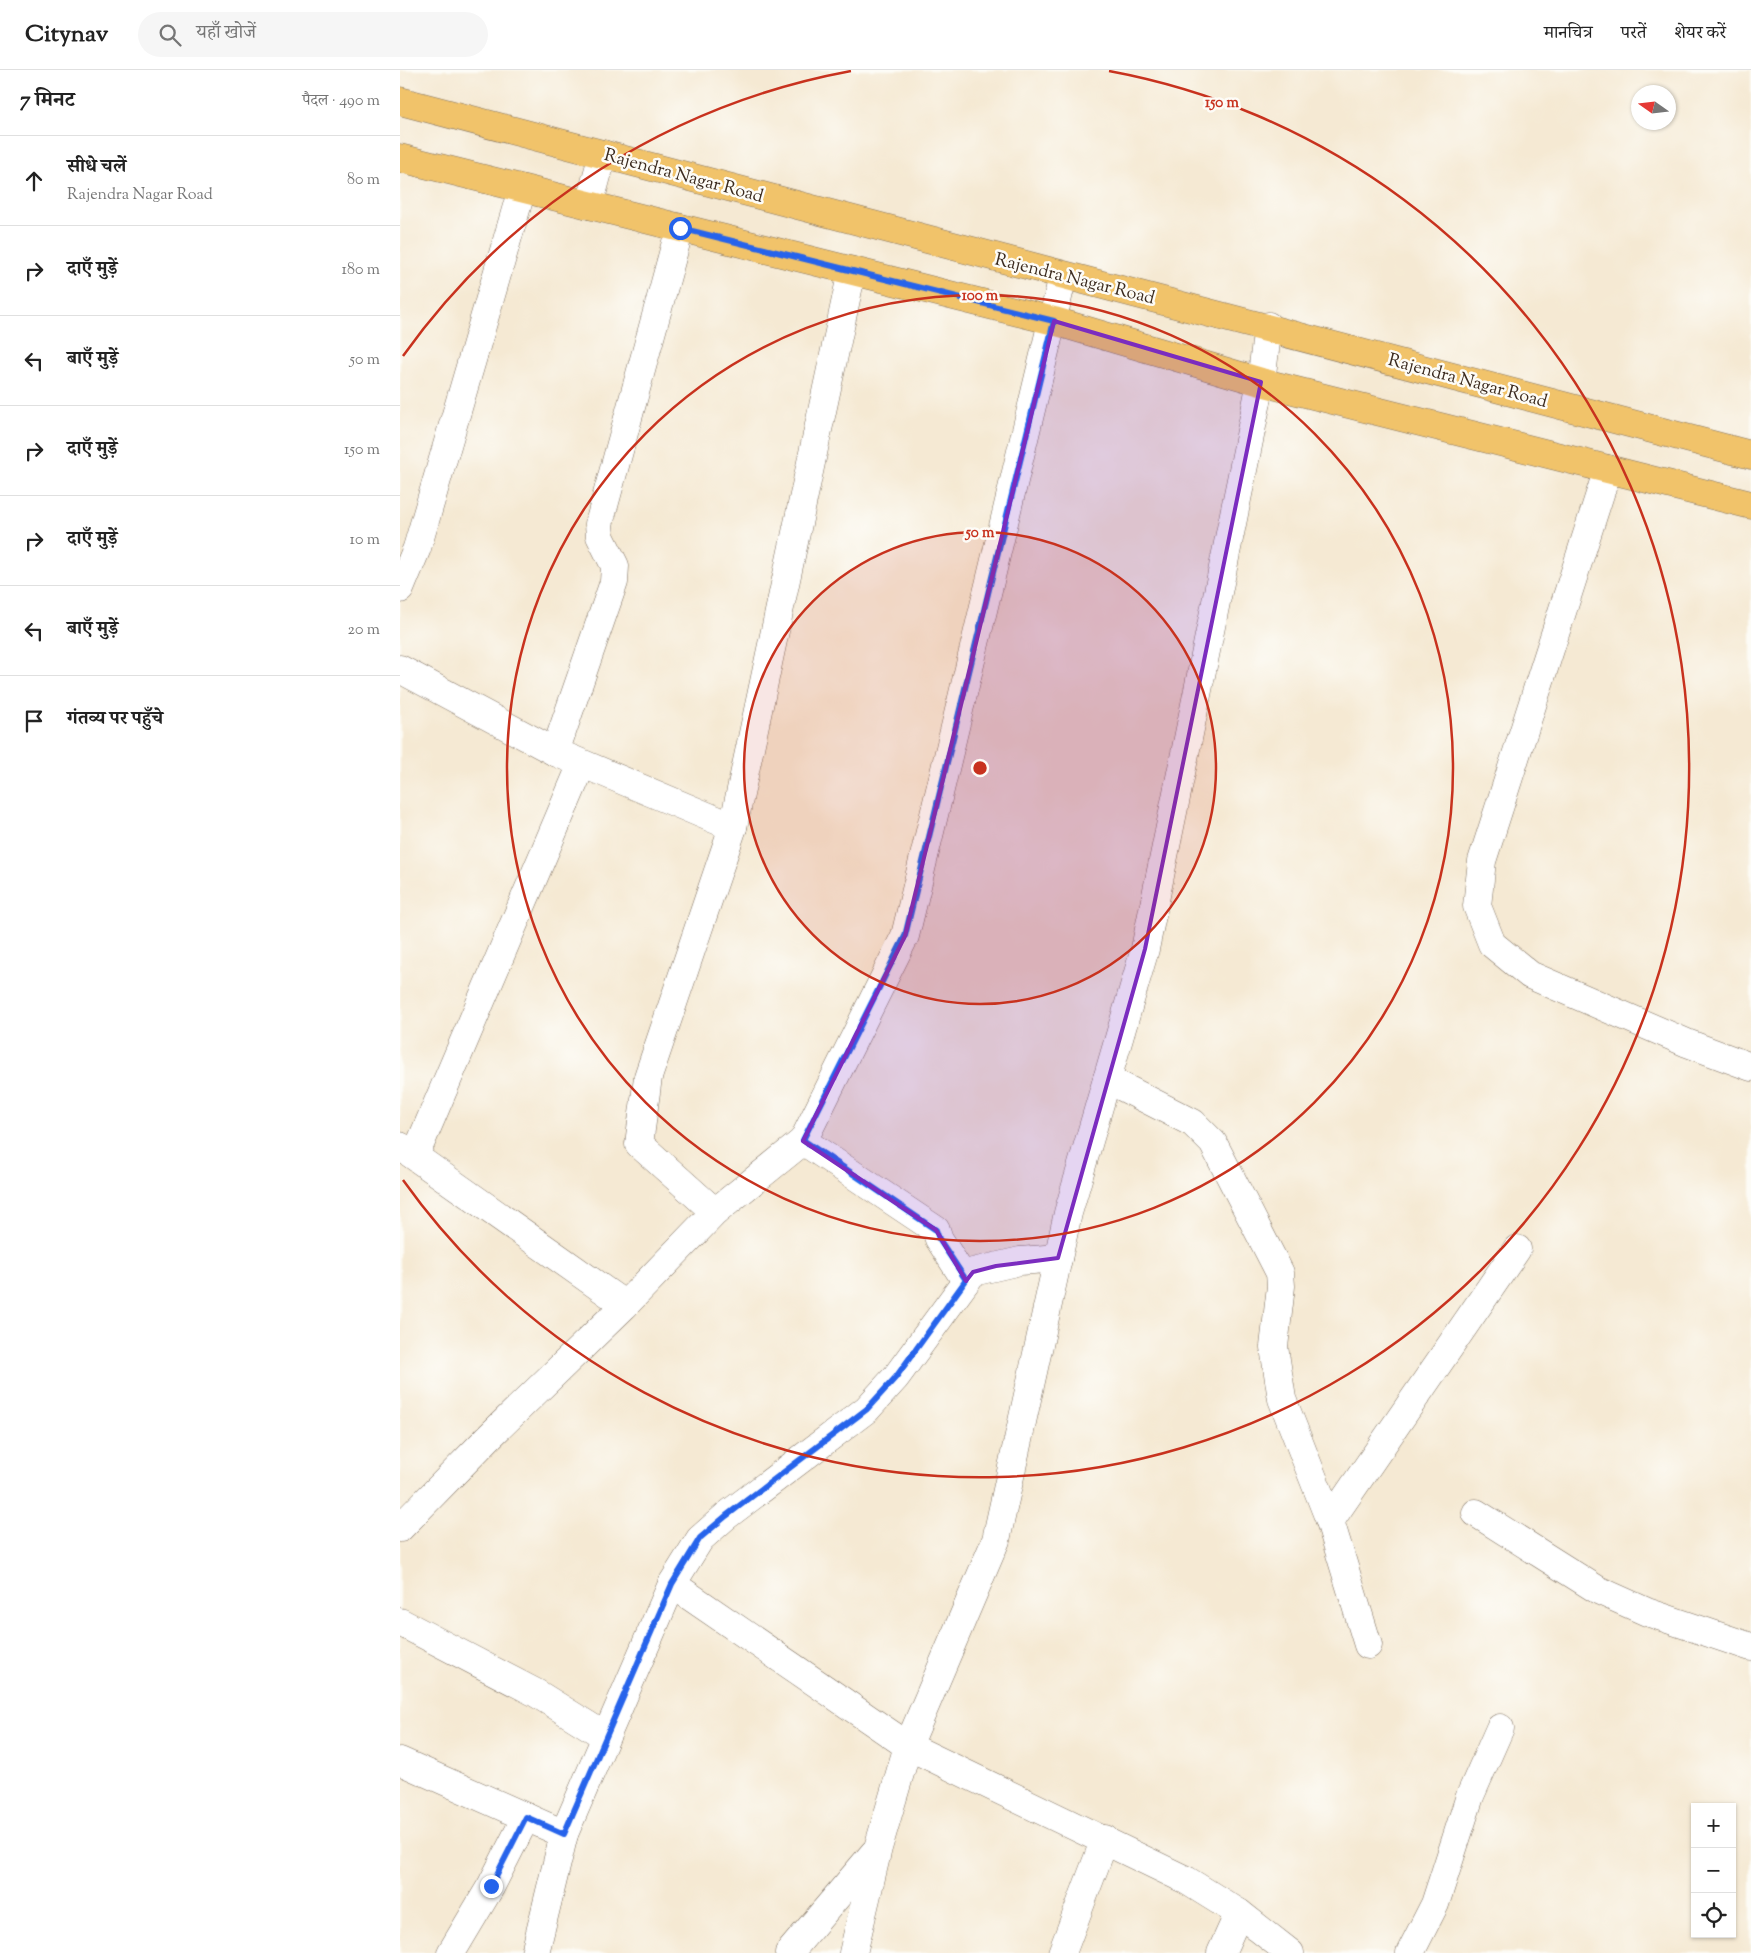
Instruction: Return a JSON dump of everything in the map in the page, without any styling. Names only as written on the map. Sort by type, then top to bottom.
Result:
[{"type":"main road","name":"Rajendra Nagar Road","points":[[400,101],[1063,276],[1268,326],[1751,455]]},
{"type":"main road","points":[[400,158],[1054,321],[1260,382],[1751,505]]},
{"type":"street","points":[[589,205],[604,154]]},
{"type":"street","points":[[400,589],[417,548],[522,189]]},
{"type":"street","points":[[555,752],[614,582],[615,566],[600,536],[599,524],[680,228]]},
{"type":"street","points":[[715,1212],[638,1144],[648,1077],[733,827],[852,271]]},
{"type":"street","points":[[400,1528],[489,1436],[625,1304],[715,1212],[803,1140],[905,936],[1054,321],[1063,276]]},
{"type":"street","points":[[853,1953],[878,1848],[908,1746],[996,1540],[1068,1213],[1145,949],[1260,382],[1268,326]]},
{"type":"street","points":[[1608,469],[1482,861],[1478,906],[1492,944],[1530,975],[1687,1043],[1751,1067]]},
{"type":"street","points":[[400,669],[555,752],[733,827]]},
{"type":"street","points":[[582,764],[408,1151],[625,1304]]},
{"type":"street","points":[[1107,1079],[1193,1123],[1213,1143],[1280,1273],[1281,1286],[1274,1347],[1282,1399],[1330,1521],[1368,1645]]},
{"type":"street","points":[[803,1140],[936,1230],[939,1239],[966,1280]]},
{"type":"street","points":[[1330,1521],[1517,1249]]},
{"type":"street","points":[[534,1953],[564,1834],[672,1584],[700,1538],[726,1516],[867,1409],[896,1377],[973,1272],[996,1266],[1058,1258]]},
{"type":"street","points":[[1476,1513],[1598,1590],[1647,1612],[1751,1647]]},
{"type":"street","points":[[672,1584],[908,1746],[1186,1880],[1239,1913],[1290,1953]]},
{"type":"street","points":[[400,1622],[536,1693],[605,1736]]},
{"type":"street","points":[[1410,1953],[1435,1904],[1470,1796],[1500,1728]]},
{"type":"street","points":[[400,1761],[564,1834]]},
{"type":"street","points":[[451,1953],[491,1886],[526,1817]]},
{"type":"street","points":[[1062,1953],[1104,1839]]},
{"type":"street","points":[[789,1953],[878,1848]]},
{"type":"street","points":[[1221,1953],[1239,1913]]},
{"type":"highlighted area","points":[[1054,321],[1261,382],[1145,949],[1058,1258],[996,1266],[973,1272],[966,1281],[936,1230],[803,1141],[905,936]]},
{"type":"route","points":[[491,1886],[526,1817],[564,1834],[672,1584],[700,1538],[726,1516],[867,1409],[896,1377],[966,1280],[939,1239],[936,1230],[803,1140],[905,936],[1054,321],[680,228]]}]
